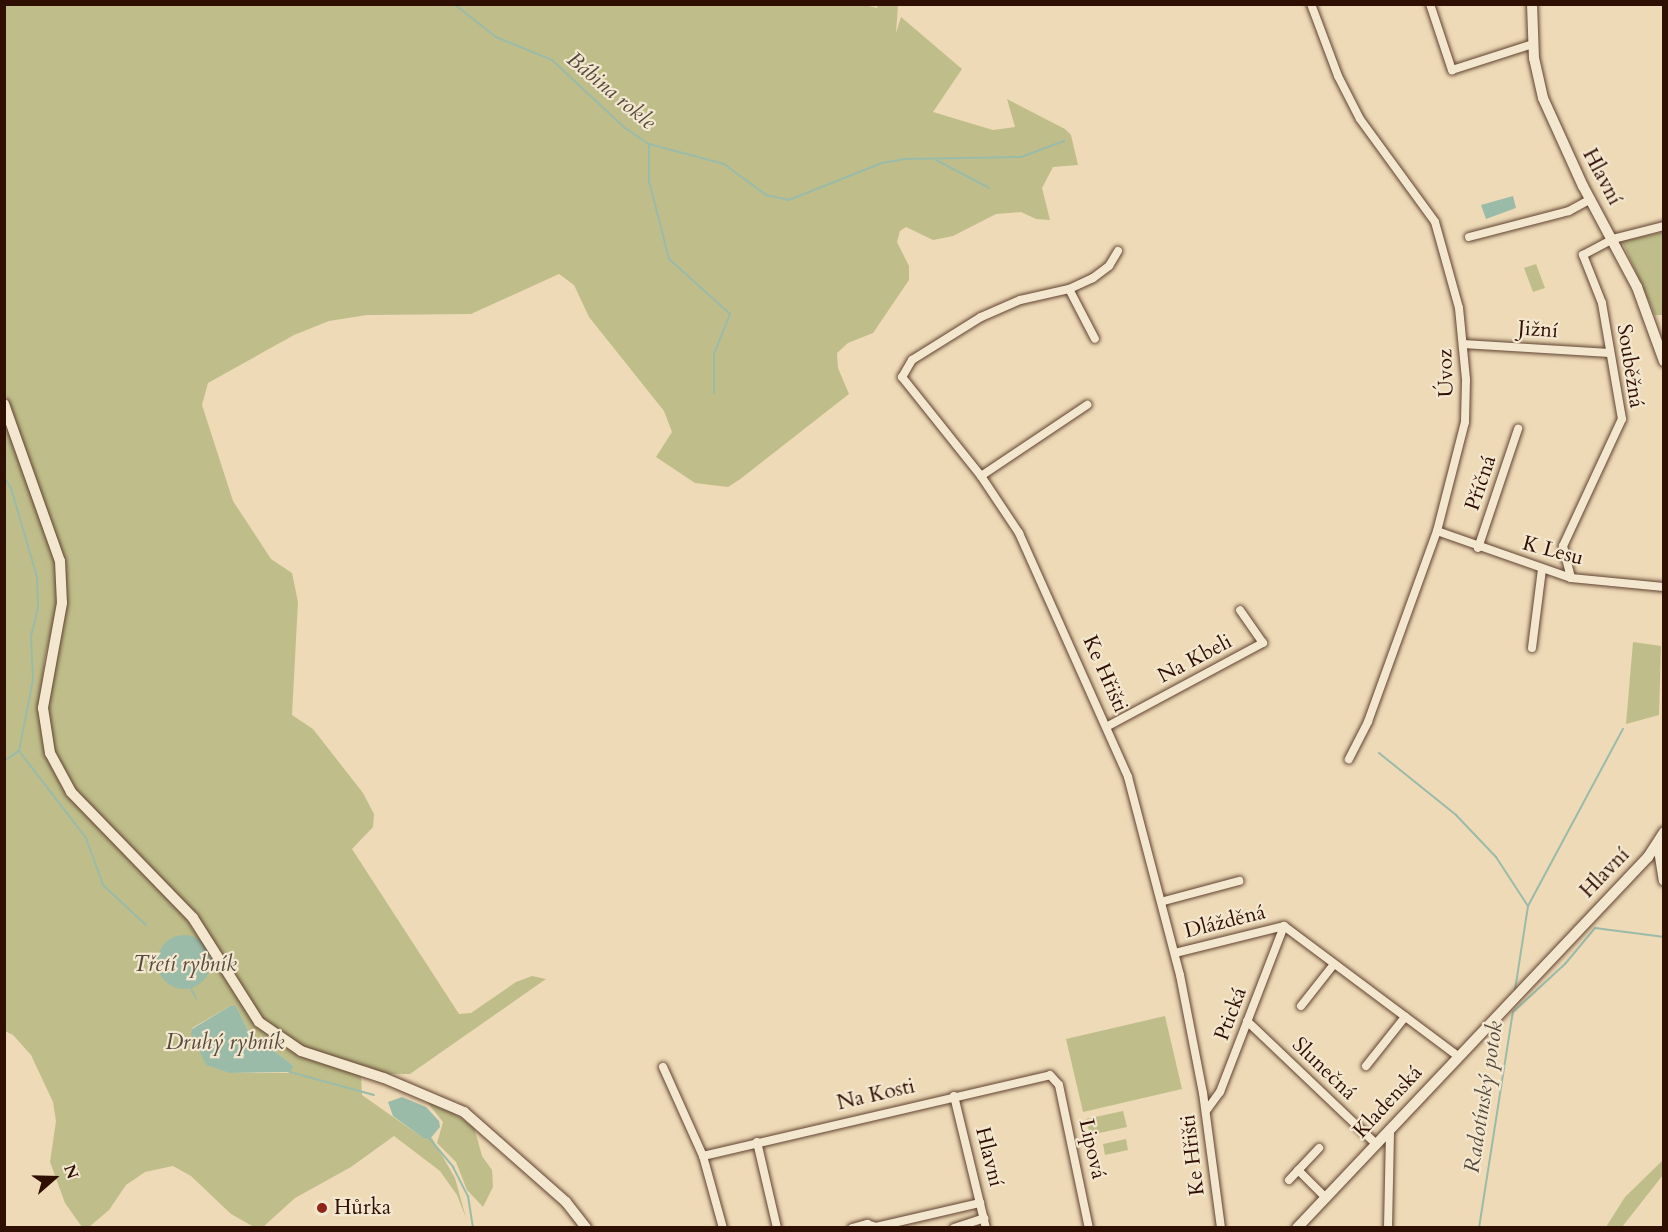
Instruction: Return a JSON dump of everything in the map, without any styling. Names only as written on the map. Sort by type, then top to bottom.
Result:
[{"type":"street","name":"Úvoz","points":[[1311,4],[1338,76],[1360,119],[1435,222],[1453,281],[1463,344],[1465,422],[1437,531],[1368,722],[1348,759]]},
{"type":"street","points":[[1430,4],[1452,70],[1533,44]]},
{"type":"street","name":"Hlavní","points":[[1532,4],[1533,44],[1543,98],[1591,199],[1641,295],[1664,361]]},
{"type":"street","points":[[1469,237],[1569,211],[1591,199]]},
{"type":"street","points":[[1613,238],[1664,226]]},
{"type":"street","name":"Souběžná","points":[[1571,578],[1563,546],[1622,419],[1602,303],[1583,255],[1613,238]]},
{"type":"street","name":"Ke Hřišti","points":[[1118,250],[1101,273],[1069,289],[998,308],[905,366],[902,377],[981,476],[1037,566],[1108,726],[1142,817],[1164,902],[1206,1111],[1221,1227]]},
{"type":"street","points":[[1069,289],[1095,339]]},
{"type":"street","name":"Jižní","points":[[1463,344],[1610,354]]},
{"type":"street","points":[[4,404],[60,561],[62,603],[43,708],[50,753],[71,792],[194,918],[258,1022],[301,1051],[384,1078],[464,1112],[557,1194],[586,1227]]},
{"type":"street","points":[[981,476],[1087,405]]},
{"type":"street","name":"Příčná","points":[[1478,548],[1518,429]]},
{"type":"street","name":"K Lesu","points":[[1437,531],[1478,548],[1571,578],[1664,587]]},
{"type":"street","points":[[1532,648],[1542,568]]},
{"type":"street","name":"Na Kbeli","points":[[1108,726],[1263,643],[1240,610]]},
{"type":"street","name":"Hlavní","points":[[1480,1034],[1658,844],[1664,832]]},
{"type":"street","points":[[1658,844],[1664,881]]},
{"type":"street","points":[[1164,902],[1239,881]]},
{"type":"street","points":[[1284,926],[1458,1056]]},
{"type":"street","name":"Dlážděná","points":[[1175,953],[1284,926]]},
{"type":"street","name":"Ptická","points":[[1206,1111],[1220,1092],[1284,926]]},
{"type":"street","points":[[1301,1006],[1334,964]]},
{"type":"street","points":[[1366,1066],[1405,1017]]},
{"type":"street","name":"Slunečná","points":[[1247,1021],[1376,1144]]},
{"type":"street","name":"Kladenská","points":[[1297,1227],[1480,1034]]},
{"type":"street","points":[[663,1067],[703,1156],[723,1227]]},
{"type":"street","name":"Na Kosti","points":[[703,1156],[1043,1075],[1057,1079]]},
{"type":"street","name":"Lipová","points":[[1057,1079],[1089,1227]]},
{"type":"street","name":"Hlavní","points":[[954,1096],[986,1227]]},
{"type":"street","points":[[1388,1227],[1390,1128]]},
{"type":"street","points":[[757,1142],[777,1227]]},
{"type":"street","points":[[1289,1180],[1319,1148]]},
{"type":"street","points":[[1298,1170],[1326,1198]]},
{"type":"street","points":[[852,1227],[867,1224],[876,1227],[980,1203]]},
{"type":"street","points":[[954,1227],[984,1218]]},
{"type":"shaded area","points":[[861,4],[877,8],[878,5],[898,5],[896,33],[901,17],[962,69],[933,112],[993,130],[1015,127],[1007,99],[1065,129],[1071,135],[1078,165],[1053,167],[1042,188],[1050,220],[1036,219],[1021,212],[996,214],[953,236],[933,240],[906,227],[900,231],[897,242],[909,266],[909,280],[873,333],[848,343],[837,353],[838,368],[849,394],[728,487],[695,483],[656,457],[672,432],[664,411],[589,317],[574,285],[559,274],[471,314],[367,315],[329,321],[294,335],[208,383],[202,405],[233,501],[271,559],[292,573],[298,602],[292,715],[313,729],[363,793],[374,814],[373,827],[352,849],[459,1014],[471,1013],[516,982],[532,976],[546,979],[410,1074],[385,1074],[303,1047],[262,1019],[197,915],[75,789],[54,751],[48,708],[67,604],[64,561],[5,392],[5,5]]},
{"type":"shaded area","points":[[1663,232],[1663,315],[1655,315],[1622,241]]},
{"type":"shaded area","points":[[1536,264],[1545,288],[1533,292],[1524,268]]},
{"type":"shaded area","points":[[4,417],[55,562],[58,603],[45,658],[39,708],[46,754],[57,778],[77,806],[182,912],[255,1025],[300,1055],[361,1075],[362,1095],[423,1138],[432,1138],[455,1178],[466,1218],[457,1195],[440,1171],[394,1136],[351,1167],[295,1198],[263,1227],[254,1227],[231,1214],[191,1176],[173,1166],[145,1172],[126,1185],[109,1210],[89,1227],[82,1227],[65,1203],[50,1162],[56,1121],[53,1102],[31,1055],[13,1035],[5,1031]],"holes":[[[230,1006],[236,1006],[249,1032],[294,1066],[288,1073],[230,1073],[192,1028]]]},
{"type":"shaded area","points":[[1633,642],[1661,646],[1659,715],[1626,724]]},
{"type":"shaded area","points":[[1165,1016],[1182,1089],[1083,1112],[1066,1039]]},
{"type":"shaded area","points":[[427,1102],[444,1107],[474,1127],[482,1156],[492,1170],[493,1187],[483,1207],[467,1190],[456,1162],[437,1143],[443,1122]]},
{"type":"shaded area","points":[[1123,1111],[1127,1127],[1090,1135],[1086,1119]]},
{"type":"shaded area","points":[[1126,1139],[1128,1150],[1105,1155],[1103,1144]]},
{"type":"shaded area","points":[[1663,1160],[1663,1175],[1622,1227],[1606,1227],[1625,1197]]},
{"type":"water","points":[[1513,196],[1516,208],[1486,219],[1481,205]]},
{"type":"water","name":"Třetí rybník","points":[[184,935],[194,937],[203,943],[209,952],[211,962],[209,972],[203,981],[194,987],[184,989],[174,987],[165,981],[159,972],[157,962],[159,952],[165,943],[174,937]]},
{"type":"water","name":"Druhý rybník","points":[[230,1006],[236,1006],[249,1032],[294,1066],[290,1072],[230,1073],[206,1065],[191,1034],[192,1029]]},
{"type":"water","points":[[402,1097],[426,1107],[439,1121],[440,1127],[430,1139],[423,1138],[393,1116],[388,1102]]},
{"type":"waterway","name":"Bábina rokle","points":[[454,4],[496,37],[552,60],[625,128],[649,144],[724,164],[766,195],[789,200],[882,163],[905,159],[1021,157],[1064,141]]},
{"type":"waterway","points":[[649,144],[649,181],[669,259],[730,314],[714,354],[714,393]]},
{"type":"waterway","points":[[936,160],[989,188]]},
{"type":"waterway","points":[[4,477],[11,488],[37,577],[38,608],[31,636],[33,680],[19,751],[86,838],[103,885],[146,925]]},
{"type":"waterway","points":[[1528,906],[1623,729]]},
{"type":"waterway","points":[[4,761],[19,751]]},
{"type":"waterway","points":[[1379,753],[1456,815],[1496,857],[1528,906],[1515,990]]},
{"type":"waterway","name":"Radotínský potok","points":[[1479,1228],[1513,1012],[1565,964],[1595,928],[1664,937]]},
{"type":"waterway","points":[[190,987],[196,998]]},
{"type":"waterway","points":[[290,1072],[374,1095]]},
{"type":"waterway","points":[[429,1138],[453,1167],[468,1196],[473,1228]]},
{"type":"place","name":"Hůrka","points":[[322,1208]]}]
